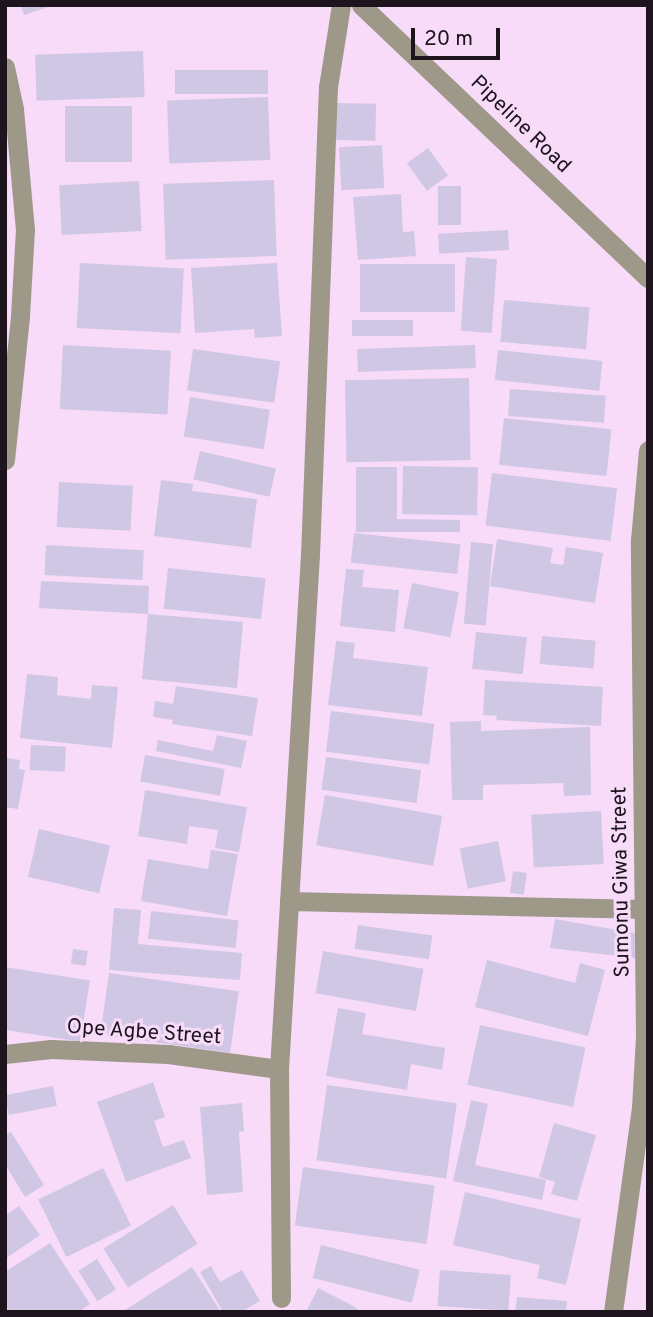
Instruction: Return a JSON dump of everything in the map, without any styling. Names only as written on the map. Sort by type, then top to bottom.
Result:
[{"type":"street","points":[[281,1298],[279,1069],[310,542],[328,87],[341,5]]},
{"type":"street","name":"Pipeline Road","points":[[361,5],[648,278]]},
{"type":"street","points":[[5,67],[14,110],[25,229],[5,460]]},
{"type":"street","name":"Sumonu Giwa Street","points":[[613,1312],[641,1108],[645,1035],[640,540],[648,450]]},
{"type":"street","points":[[289,901],[645,909]]},
{"type":"street","name":"Ope Agbe Street","points":[[5,1054],[51,1049],[168,1054],[279,1069]]},
{"type":"building","points":[[21,5],[51,5],[51,6],[24,15]]},
{"type":"building","points":[[143,51],[145,97],[37,101],[35,55]]},
{"type":"building","points":[[175,70],[268,70],[268,94],[175,94]]},
{"type":"building","points":[[268,97],[270,160],[169,163],[167,101]]},
{"type":"building","points":[[334,103],[376,104],[375,141],[333,140]]},
{"type":"building","points":[[65,106],[132,106],[132,162],[65,162]]},
{"type":"building","points":[[382,145],[384,188],[341,190],[339,147]]},
{"type":"building","points":[[428,148],[448,176],[427,191],[407,163]]},
{"type":"building","points":[[274,180],[277,256],[166,260],[163,184]]},
{"type":"building","points":[[139,181],[142,231],[62,235],[59,185]]},
{"type":"building","points":[[438,186],[461,186],[461,225],[438,225]]},
{"type":"building","points":[[401,194],[403,232],[414,231],[416,256],[358,260],[353,197]]},
{"type":"building","points":[[508,230],[509,250],[439,254],[438,234]]},
{"type":"building","points":[[466,257],[497,259],[492,333],[461,331]]},
{"type":"building","points":[[80,263],[184,268],[180,333],[77,328]]},
{"type":"building","points":[[277,263],[282,336],[255,338],[254,329],[195,333],[191,268]]},
{"type":"building","points":[[360,264],[455,264],[455,312],[360,312]]},
{"type":"building","points":[[504,300],[590,307],[586,349],[500,342]]},
{"type":"building","points":[[352,320],[413,320],[413,336],[352,336]]},
{"type":"building","points":[[63,345],[171,351],[168,415],[60,409]]},
{"type":"building","points":[[475,345],[476,368],[358,372],[357,349]]},
{"type":"building","points":[[193,349],[280,361],[274,403],[187,391]]},
{"type":"building","points":[[498,350],[602,361],[599,391],[495,380]]},
{"type":"building","points":[[469,378],[470,460],[346,462],[345,380]]},
{"type":"building","points":[[510,389],[606,396],[604,423],[508,416]]},
{"type":"building","points":[[190,397],[270,410],[264,449],[184,437]]},
{"type":"building","points":[[504,418],[611,429],[606,476],[499,465]]},
{"type":"building","points":[[200,451],[276,469],[269,497],[193,479]]},
{"type":"building","points":[[403,466],[478,467],[477,515],[402,514]]},
{"type":"building","points":[[356,467],[397,467],[397,519],[460,520],[460,532],[356,532]]},
{"type":"building","points":[[492,473],[617,488],[611,541],[486,526]]},
{"type":"building","points":[[161,480],[193,484],[192,491],[257,499],[251,548],[154,536]]},
{"type":"building","points":[[59,482],[133,486],[131,531],[57,527]]},
{"type":"building","points":[[354,533],[460,544],[457,574],[351,563]]},
{"type":"building","points":[[497,539],[553,548],[550,563],[563,565],[566,547],[603,553],[595,603],[490,586]]},
{"type":"building","points":[[471,542],[493,544],[486,626],[464,624]]},
{"type":"building","points":[[46,545],[144,550],[142,580],[44,575]]},
{"type":"building","points":[[168,568],[265,578],[261,619],[164,609]]},
{"type":"building","points":[[346,569],[364,570],[362,587],[399,590],[395,632],[340,626]]},
{"type":"building","points":[[41,581],[149,586],[148,614],[39,608]]},
{"type":"building","points":[[412,583],[459,592],[450,637],[403,628]]},
{"type":"building","points":[[148,614],[243,622],[237,688],[142,679]]},
{"type":"building","points":[[476,632],[527,637],[523,674],[472,669]]},
{"type":"building","points":[[542,636],[596,641],[593,669],[540,664]]},
{"type":"building","points":[[336,641],[355,643],[353,658],[428,667],[422,716],[328,705]]},
{"type":"building","points":[[27,674],[58,677],[57,695],[91,699],[92,685],[118,687],[112,748],[20,738]]},
{"type":"building","points":[[485,680],[603,687],[601,726],[496,720],[497,716],[483,715]]},
{"type":"building","points":[[176,686],[258,698],[252,736],[172,724],[173,720],[153,717],[155,701],[173,704]]},
{"type":"building","points":[[331,711],[434,724],[429,764],[326,752]]},
{"type":"building","points":[[481,721],[481,731],[590,727],[591,795],[564,796],[563,783],[483,785],[483,800],[452,800],[450,722]]},
{"type":"building","points":[[217,735],[247,741],[241,768],[156,751],[158,740],[213,751]]},
{"type":"building","points":[[31,745],[66,747],[65,772],[30,770]]},
{"type":"building","points":[[145,755],[225,769],[220,796],[140,782]]},
{"type":"building","points":[[326,757],[421,770],[416,803],[321,790]]},
{"type":"building","points":[[7,758],[20,760],[19,769],[25,770],[18,809],[5,807]]},
{"type":"building","points":[[145,790],[247,807],[239,852],[215,848],[218,830],[189,826],[187,844],[138,836]]},
{"type":"building","points":[[325,795],[442,816],[433,866],[316,845]]},
{"type":"building","points":[[601,811],[604,864],[534,868],[531,815]]},
{"type":"building","points":[[39,829],[110,845],[99,893],[28,877]]},
{"type":"building","points":[[498,841],[506,881],[468,889],[460,848]]},
{"type":"building","points":[[211,850],[238,854],[227,916],[141,901],[148,859],[208,869]]},
{"type":"building","points":[[513,871],[527,873],[524,895],[510,893]]},
{"type":"building","points":[[114,908],[141,910],[138,944],[242,953],[240,980],[109,970]]},
{"type":"building","points":[[151,911],[239,920],[236,948],[148,939]]},
{"type":"building","points":[[555,919],[640,934],[635,958],[550,948]]},
{"type":"building","points":[[358,925],[432,935],[429,959],[355,949]]},
{"type":"building","points":[[73,949],[88,951],[86,966],[71,964]]},
{"type":"building","points":[[323,951],[423,969],[416,1011],[316,993]]},
{"type":"building","points":[[487,960],[575,983],[580,963],[605,970],[588,1036],[475,1007]]},
{"type":"building","points":[[5,967],[90,980],[80,1042],[5,1030]]},
{"type":"building","points":[[109,973],[239,991],[230,1053],[100,1034]]},
{"type":"building","points":[[338,1008],[366,1013],[362,1034],[445,1048],[442,1070],[411,1064],[407,1090],[326,1076]]},
{"type":"building","points":[[480,1025],[586,1047],[573,1107],[467,1085]]},
{"type":"building","points":[[153,1082],[165,1117],[154,1121],[163,1147],[184,1140],[191,1158],[126,1182],[97,1102]]},
{"type":"building","points":[[327,1085],[457,1103],[446,1178],[316,1160]]},
{"type":"building","points":[[53,1086],[57,1106],[9,1115],[5,1095]]},
{"type":"building","points":[[471,1100],[488,1104],[475,1165],[546,1180],[542,1200],[453,1181]]},
{"type":"building","points":[[242,1103],[244,1131],[239,1132],[243,1192],[207,1195],[200,1107]]},
{"type":"building","points":[[554,1123],[596,1135],[577,1201],[551,1194],[555,1182],[539,1177]]},
{"type":"building","points":[[11,1132],[44,1185],[25,1197],[5,1164],[5,1135]]},
{"type":"building","points":[[303,1167],[435,1186],[426,1244],[295,1225]]},
{"type":"building","points":[[103,1168],[131,1226],[66,1257],[38,1200]]},
{"type":"building","points":[[465,1192],[581,1219],[566,1285],[537,1278],[540,1265],[453,1245]]},
{"type":"building","points":[[173,1205],[197,1244],[128,1287],[103,1248]]},
{"type":"building","points":[[19,1206],[40,1235],[5,1259],[5,1216]]},
{"type":"building","points":[[50,1243],[90,1304],[78,1312],[10,1312],[5,1305],[5,1272]]},
{"type":"building","points":[[321,1245],[420,1270],[412,1303],[313,1278]]},
{"type":"building","points":[[97,1259],[116,1290],[97,1301],[78,1271]]},
{"type":"building","points":[[211,1266],[220,1282],[242,1270],[260,1301],[241,1312],[223,1312],[200,1272]]},
{"type":"building","points":[[192,1267],[219,1309],[214,1312],[122,1312]]},
{"type":"building","points":[[440,1270],[511,1275],[508,1311],[437,1306]]},
{"type":"building","points":[[318,1288],[357,1308],[355,1312],[306,1312]]},
{"type":"building","points":[[517,1297],[567,1301],[566,1312],[515,1312]]}]
